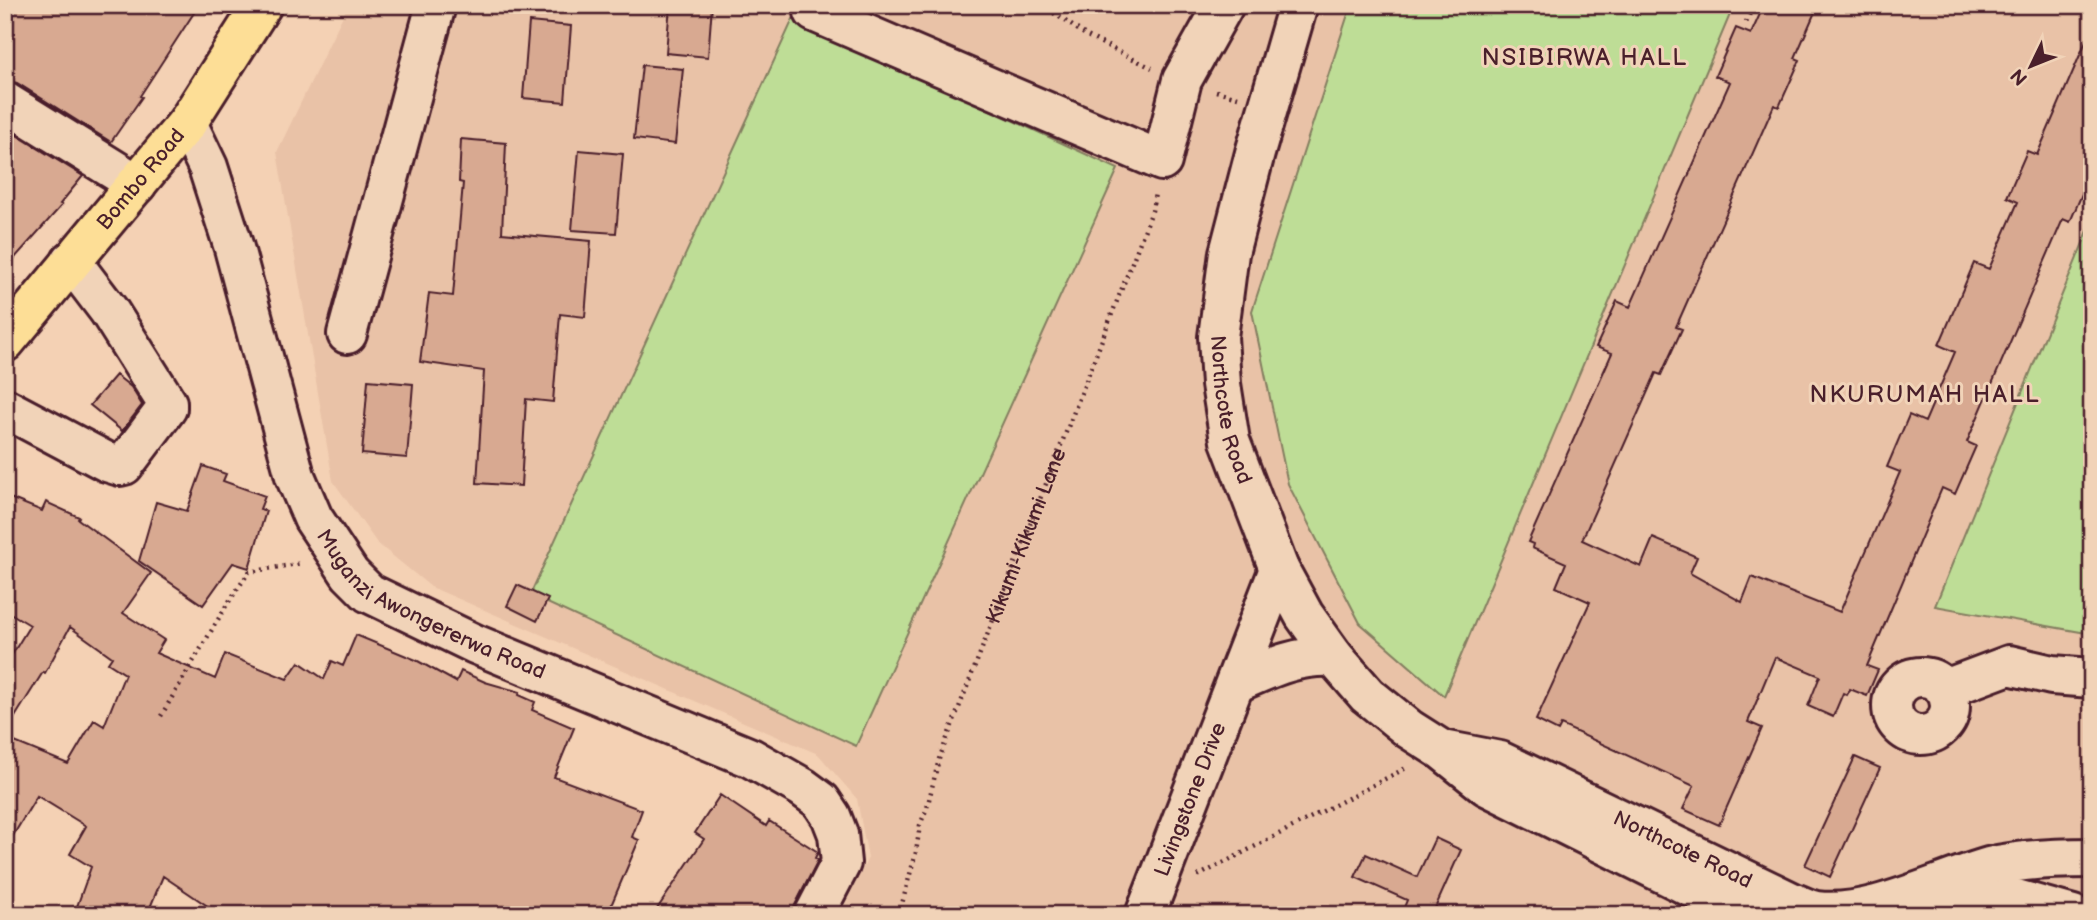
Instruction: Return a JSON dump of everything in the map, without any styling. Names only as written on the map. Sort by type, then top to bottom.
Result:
[{"type":"main road","name":"Bombo Road","points":[[5,342],[187,123],[262,5]]},
{"type":"street","points":[[347,334],[436,5]]},
{"type":"street","points":[[814,12],[1162,161],[1182,80],[1224,5]]},
{"type":"street","name":"Northcote Road","points":[[1298,5],[1229,253],[1218,337],[1221,384],[1230,441],[1279,569],[1304,615],[1334,657],[1367,695],[1409,729],[1442,750],[1487,786],[1748,915]]},
{"type":"street","points":[[5,102],[137,184]]},
{"type":"street","name":"Muganzi Awongererwa Road","points":[[187,123],[208,167],[234,248],[295,476],[313,518],[350,573],[369,593],[475,644],[751,758],[821,801],[838,834],[841,863],[814,915]]},
{"type":"street","points":[[5,408],[107,462],[120,466],[124,465],[167,408],[167,403],[109,311],[71,261]]},
{"type":"street","name":"Livingstone Drive","points":[[1147,907],[1279,569]]},
{"type":"street","points":[[1236,683],[1288,660],[1313,656],[1334,657]]},
{"type":"street","points":[[1945,689],[2009,664],[2052,675],[2092,678]]},
{"type":"street","name":"Northcote Road","points":[[1442,750],[1500,761],[1792,902],[1816,911],[1845,911],[1867,907],[1992,867],[2062,858],[2092,858]]},
{"type":"street","points":[[1935,915],[1979,903],[2016,898],[2073,915]]},
{"type":"path","points":[[1746,22],[1754,5]]},
{"type":"path","name":"Kikumi-Kikumi Lane","points":[[899,915],[939,759],[1152,211],[1162,161]]},
{"type":"path","points":[[161,716],[226,606],[250,572],[305,563],[331,547]]},
{"type":"path","points":[[1147,907],[1442,750]]},
{"type":"shaded area","points":[[348,5],[2092,5],[2092,915],[840,915],[868,858],[857,799],[818,754],[431,587],[377,543],[333,481],[277,152]]},
{"type":"green space","points":[[1351,5],[1734,5],[1444,696],[1360,623],[1288,484],[1252,311]]},
{"type":"green space","points":[[793,19],[1118,169],[856,746],[530,595]]},
{"type":"green space","points":[[2092,221],[2092,634],[1935,606]]},
{"type":"building","points":[[5,5],[199,5],[111,142],[17,83],[5,80]]},
{"type":"building","points":[[670,5],[712,5],[708,57],[666,53]]},
{"type":"building","points":[[1764,5],[1818,5],[1795,58],[1800,60],[1779,107],[1774,105],[1676,327],[1682,329],[1661,375],[1656,373],[1582,540],[1641,567],[1653,538],[1697,557],[1690,573],[1742,602],[1752,577],[1840,612],[1900,472],[1887,467],[1909,415],[1925,422],[1955,352],[1939,345],[1974,263],[1989,269],[2018,202],[2007,197],[2027,151],[2037,155],[2092,27],[2092,152],[2084,170],[2091,173],[2070,222],[2063,219],[1967,442],[1976,446],[1955,494],[1942,488],[1867,666],[1878,670],[1867,696],[1850,689],[1847,695],[1843,693],[1833,717],[1808,706],[1820,676],[1775,657],[1748,722],[1762,728],[1719,825],[1683,809],[1694,786],[1561,725],[1558,731],[1536,720],[1590,602],[1556,587],[1566,563],[1532,548],[1533,544],[1528,542],[1612,353],[1596,347],[1617,301],[1630,307],[1730,82],[1715,76],[1736,28],[1751,34]]},
{"type":"building","points":[[529,22],[571,26],[565,102],[523,98]]},
{"type":"building","points":[[642,65],[683,69],[675,144],[634,139]]},
{"type":"building","points":[[5,128],[83,176],[60,204],[62,205],[5,269]]},
{"type":"building","points":[[461,139],[506,143],[502,233],[591,241],[585,317],[560,314],[553,402],[526,399],[521,486],[477,483],[484,371],[420,362],[429,293],[453,296],[463,183],[459,182]]},
{"type":"building","points":[[579,150],[623,154],[616,233],[572,230]]},
{"type":"building","points":[[116,375],[131,387],[142,405],[122,431],[90,405]]},
{"type":"building","points":[[368,380],[413,384],[407,458],[362,454]]},
{"type":"building","points":[[203,466],[226,474],[223,481],[265,496],[260,509],[266,511],[249,568],[233,563],[203,605],[139,561],[156,502],[187,511]]},
{"type":"building","points":[[5,496],[42,511],[46,502],[79,517],[78,519],[151,573],[123,613],[164,640],[156,653],[215,679],[225,654],[287,679],[299,662],[324,679],[332,661],[343,666],[356,635],[416,660],[456,682],[461,671],[485,682],[520,692],[519,695],[535,702],[532,710],[574,728],[554,777],[642,810],[632,837],[639,840],[607,915],[221,915],[163,876],[147,915],[74,915],[91,867],[70,854],[86,826],[37,796],[5,849],[5,738],[68,764],[94,720],[104,726],[125,674],[108,663],[112,657],[70,627],[45,673],[43,672],[5,733],[5,666],[30,625],[5,610]]},
{"type":"building","points":[[517,585],[548,599],[537,621],[507,606]]},
{"type":"building","points":[[1855,757],[1880,768],[1830,877],[1805,865]]},
{"type":"building","points":[[720,795],[766,826],[769,821],[818,852],[815,858],[818,860],[792,915],[653,915],[704,839],[695,833]]},
{"type":"building","points":[[1435,838],[1461,850],[1432,915],[1401,915],[1407,900],[1355,877],[1366,854],[1417,877]]},
{"type":"district","name":"NSIBIRWA HALL","points":[[1585,57]]},
{"type":"district","name":"NKURUMAH HALL","points":[[1925,394]]}]
